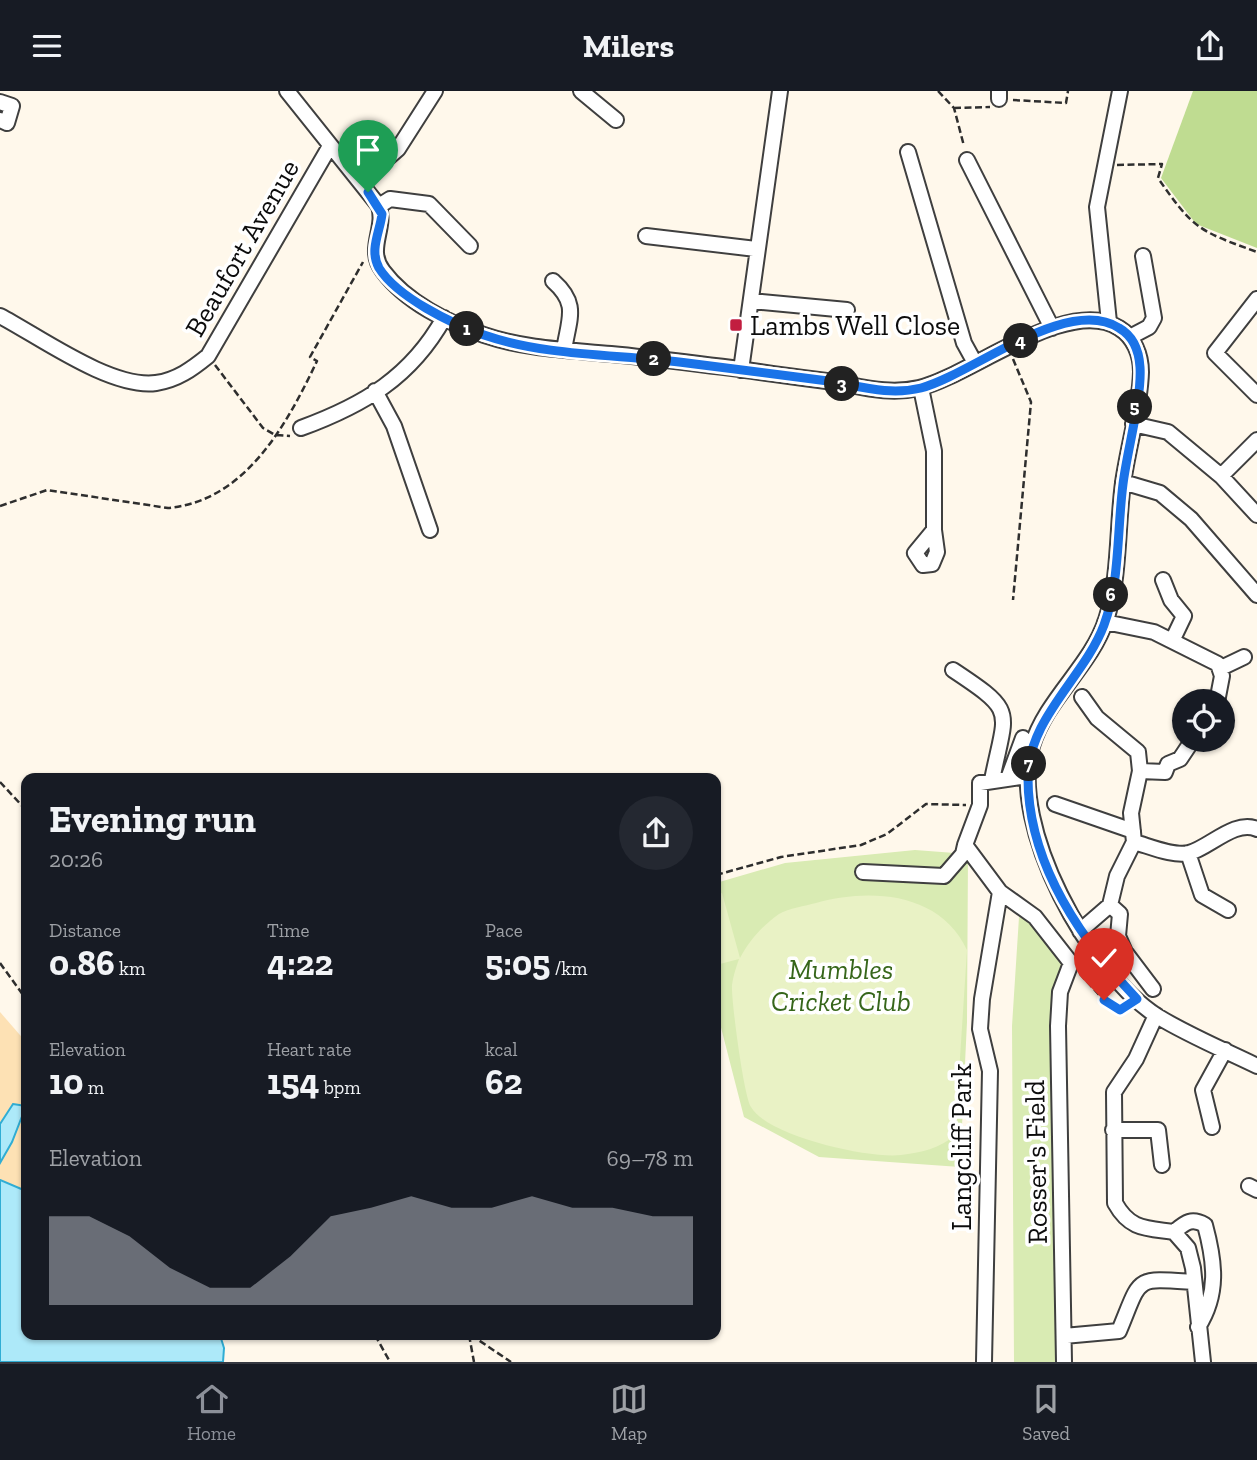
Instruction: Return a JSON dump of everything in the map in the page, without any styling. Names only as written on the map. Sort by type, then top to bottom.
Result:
[{"type":"street","points":[[287,91],[379,206],[381,225],[375,240],[374,255],[379,268],[396,286],[444,318],[513,344],[741,370],[840,383],[869,390],[920,388],[1007,346],[1052,328],[1089,319],[1109,323],[1130,337],[1138,352],[1141,373],[1123,482],[1111,600],[1096,643],[1045,720],[1032,745],[1028,776],[1041,848],[1060,898],[1080,931],[1137,999],[1156,1015],[1257,1066]]},
{"type":"street","points":[[360,182],[398,149],[435,91]]},
{"type":"street","points":[[581,91],[616,120]]},
{"type":"street","points":[[741,370],[780,91]]},
{"type":"street","points":[[1109,323],[1097,207],[1120,91]]},
{"type":"street","points":[[0,102],[12,106],[7,123],[0,120]]},
{"type":"street","name":"Beaufort Avenue","points":[[0,316],[115,377],[136,382],[169,380],[187,373],[208,356],[330,146]]},
{"type":"street","points":[[908,152],[910,188],[964,343],[975,363]]},
{"type":"street","points":[[967,160],[1052,328]]},
{"type":"street","points":[[379,206],[390,199],[429,204],[470,246]]},
{"type":"street","points":[[646,236],[756,249]]},
{"type":"street","points":[[1130,337],[1149,327],[1154,318],[1143,256]]},
{"type":"street","points":[[552,281],[568,295],[571,304],[564,350]]},
{"type":"street","points":[[1257,299],[1252,320],[1215,353],[1257,395]]},
{"type":"street","points":[[752,301],[847,310]]},
{"type":"street","points":[[302,428],[334,416],[401,376],[422,352],[444,318]]},
{"type":"street","points":[[920,388],[934,451],[933,530]]},
{"type":"street","points":[[375,391],[394,426],[430,530]]},
{"type":"street","points":[[1133,424],[1168,432],[1221,476],[1257,515]]},
{"type":"street","points":[[1221,476],[1257,440]]},
{"type":"street","points":[[1123,482],[1160,493],[1191,519],[1257,594]]},
{"type":"street","points":[[1163,580],[1171,600],[1184,616],[1173,639]]},
{"type":"street","points":[[1105,622],[1173,639],[1221,667]]},
{"type":"street","points":[[1221,667],[1244,657]]},
{"type":"street","points":[[1218,689],[1221,667]]},
{"type":"street","points":[[953,670],[998,702],[1006,723],[992,780]]},
{"type":"street","points":[[1080,931],[1110,905],[1117,876],[1133,837],[1131,813],[1140,771],[1138,752],[1097,718],[1082,697]]},
{"type":"street","points":[[1009,776],[1023,738]]},
{"type":"street","points":[[1140,771],[1165,772],[1168,764],[1180,759],[1185,752]]},
{"type":"street","points":[[863,872],[944,876],[963,854],[980,805],[980,783],[1009,776],[1028,776]]},
{"type":"street","points":[[1055,804],[1133,837],[1188,853],[1226,833],[1252,827],[1257,829]]},
{"type":"street","points":[[965,845],[1000,892],[1035,917],[1071,963]]},
{"type":"street","points":[[1188,853],[1202,895],[1228,910]]},
{"type":"street","name":"Langcliff Park","points":[[984,1362],[990,1071],[980,1029],[982,999],[1000,892]]},
{"type":"street","points":[[1110,905],[1119,914],[1118,936],[1125,952],[1153,989]]},
{"type":"street","name":"Rosser's Field","points":[[1064,1362],[1058,1027],[1060,992],[1071,963]]},
{"type":"street","points":[[1156,1015],[1136,1059],[1114,1092],[1115,1203],[1124,1219],[1141,1228],[1174,1232],[1188,1248],[1203,1362]]},
{"type":"street","points":[[1212,1127],[1203,1090],[1225,1050]]},
{"type":"street","points":[[1113,1130],[1158,1130],[1162,1165]]},
{"type":"street","points":[[1174,1232],[1187,1221],[1197,1221],[1205,1226],[1213,1253],[1213,1293],[1209,1309],[1198,1327]]},
{"type":"street","points":[[1064,1336],[1119,1331],[1138,1286],[1148,1279],[1194,1282]]},
{"type":"path","points":[[938,91],[954,108],[967,160]]},
{"type":"path","points":[[954,108],[994,107],[999,95],[1066,103],[1068,91]]},
{"type":"path","points":[[1103,166],[1162,164],[1158,178],[1192,224],[1209,235],[1257,252]]},
{"type":"path","points":[[0,506],[47,490],[168,508],[183,507],[234,484],[275,435],[300,396],[317,361],[310,357],[375,240]]},
{"type":"path","points":[[1007,346],[1031,402],[1013,600]]},
{"type":"path","points":[[208,356],[263,428],[275,435]]},
{"type":"path","points":[[0,782],[21,805]]},
{"type":"path","points":[[721,874],[781,857],[861,845],[887,834],[926,804],[980,805]]},
{"type":"path","points":[[0,963],[21,992]]},
{"type":"path","points":[[1071,963],[1104,1000],[1120,1010],[1137,999]]},
{"type":"path","points":[[378,1340],[390,1362]]},
{"type":"path","points":[[471,1340],[474,1362]]},
{"type":"path","points":[[477,1340],[510,1362]]},
{"type":"green space","points":[[1193,91],[1257,91],[1257,248],[1196,224],[1161,178]]},
{"type":"green space","name":"Mumbles Cricket Club","points":[[915,850],[968,854],[967,1022],[960,1167],[819,1157],[744,1117],[721,1027],[721,882],[785,863]]},
{"type":"green space","name":"Mumbles Cricket Club","points":[[721,893],[740,958],[757,934],[779,914],[837,898],[880,896],[902,899],[940,916],[955,931],[967,950],[955,1135],[930,1149],[886,1155],[820,1143],[797,1136],[761,1118],[748,1100],[738,1048],[732,985],[739,959],[721,964]]},
{"type":"green space","points":[[1019,917],[1034,923],[1064,961],[1060,1362],[1014,1362],[1012,1026]]},
{"type":"sand","points":[[0,1012],[21,1036],[21,1330],[0,1315]]},
{"type":"water","points":[[13,1104],[21,1105],[21,1119],[0,1163],[0,1124]]},
{"type":"water","points":[[0,1180],[21,1189],[21,1340],[222,1340],[224,1348],[223,1362],[0,1362]]},
{"type":"place","name":"Lambs Well Close","points":[[736,325]]},
{"type":"route","points":[[368,192],[382,214],[374,255],[379,268],[396,286],[460,326],[513,344],[649,358],[840,383],[869,390],[895,391],[920,388],[1007,346],[1052,328],[1089,319],[1109,323],[1122,329],[1130,337],[1138,352],[1141,373],[1123,482],[1111,600],[1096,643],[1045,720],[1032,745],[1028,776],[1041,848],[1060,898],[1080,931],[1137,999],[1120,1010],[1104,1000]]}]
